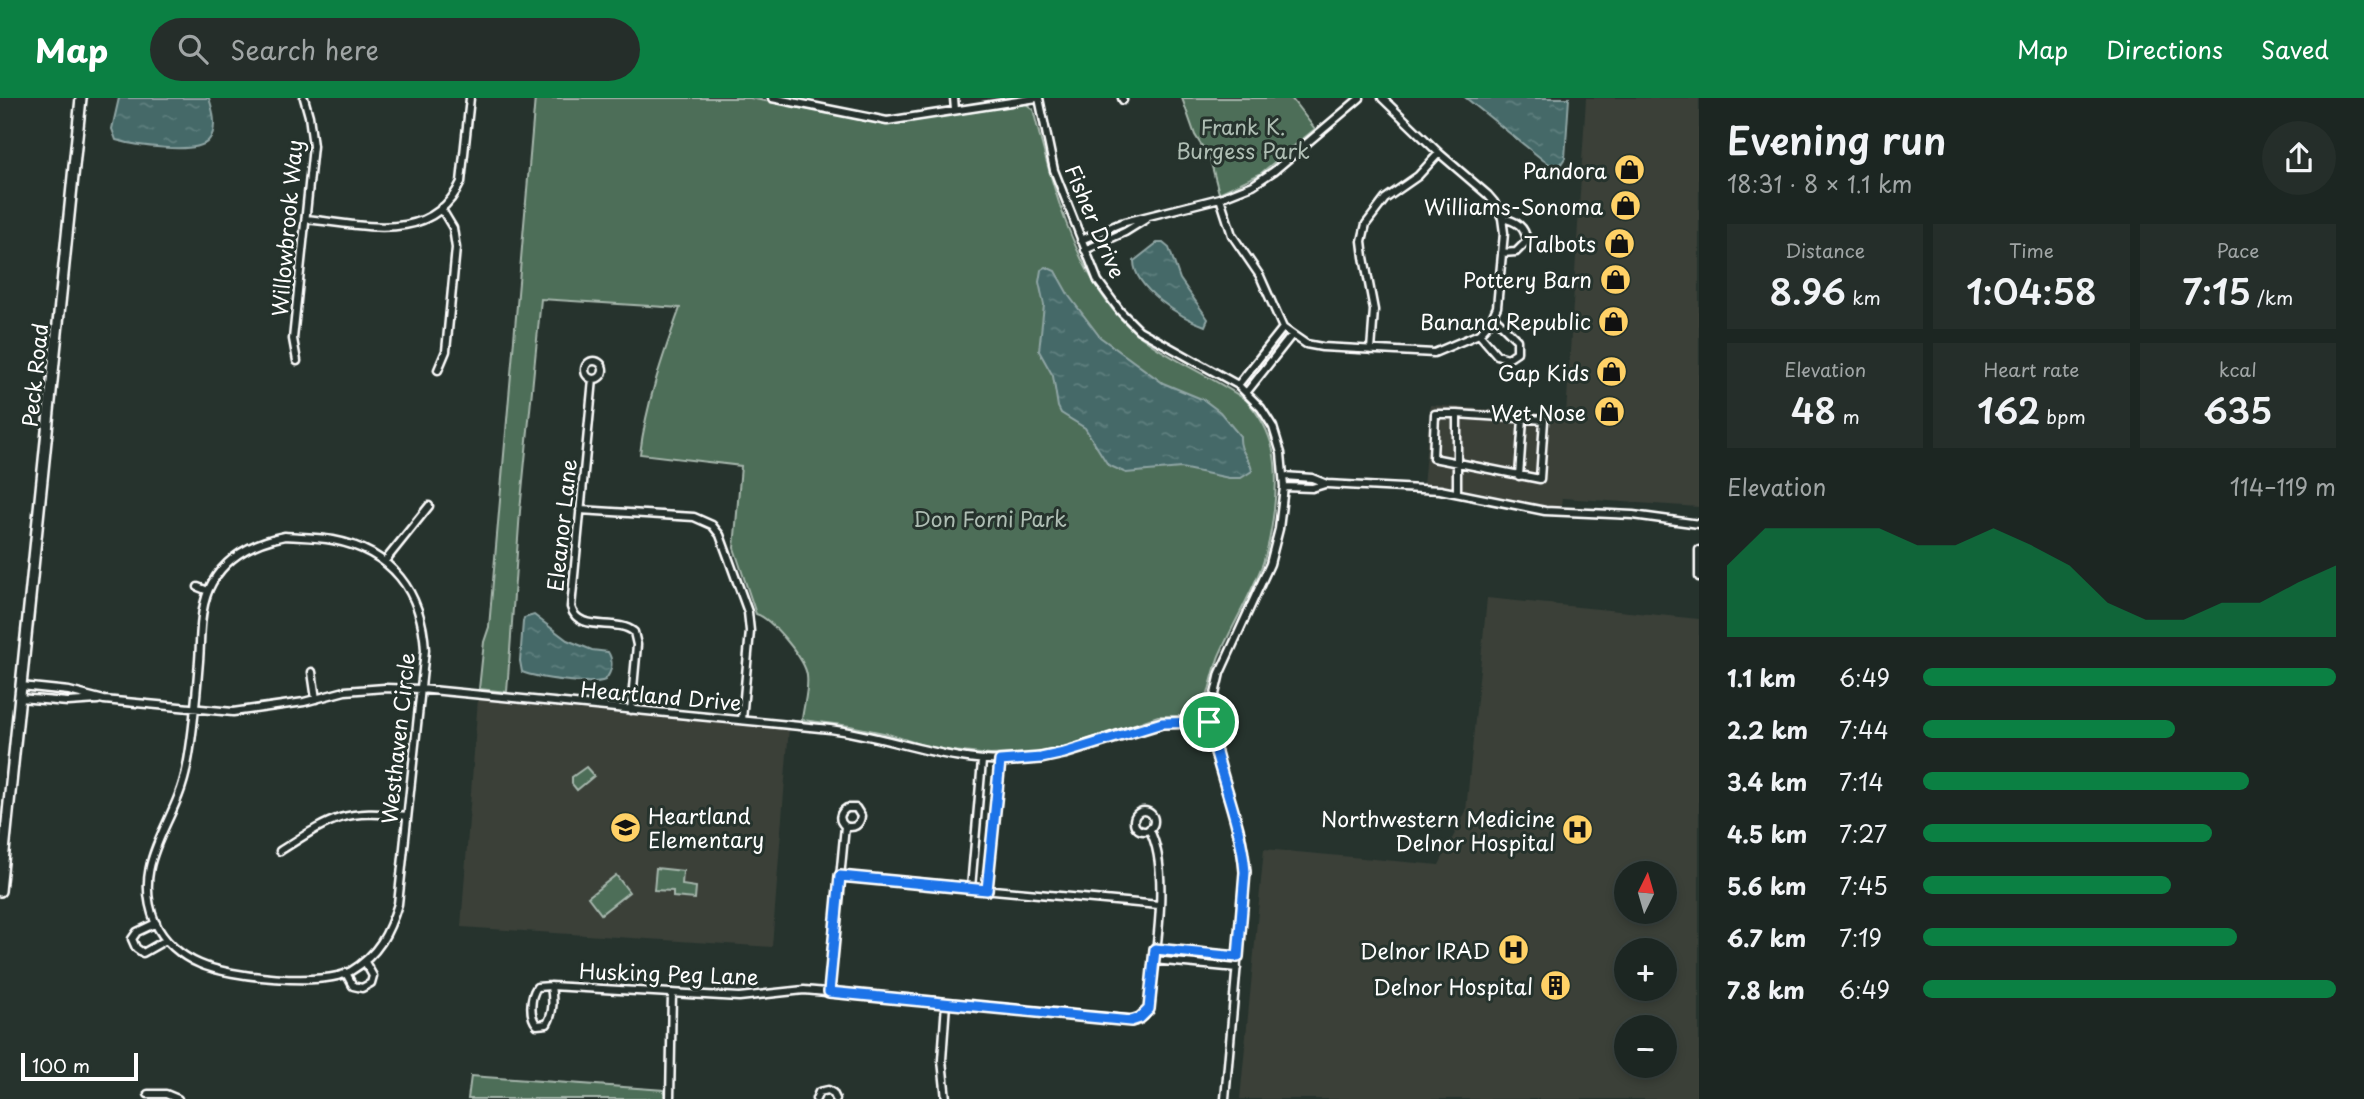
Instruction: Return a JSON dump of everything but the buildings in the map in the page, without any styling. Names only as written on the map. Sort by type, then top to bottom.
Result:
[{"type":"main road","name":"Peck Road","points":[[0,891],[80,98]]},
{"type":"street","name":"Willowbrook Way","points":[[297,361],[293,339],[313,146],[304,98]]},
{"type":"street","points":[[306,219],[389,228],[406,227],[441,208],[456,192],[461,182],[470,98]]},
{"type":"street","points":[[772,98],[887,121],[1038,98]]},
{"type":"street","points":[[954,98],[956,110]]},
{"type":"street","name":"Fisher Drive","points":[[1038,98],[1054,170],[1098,281],[1120,311],[1139,330],[1238,385],[1261,408],[1273,427],[1282,453],[1284,487],[1279,529],[1270,564],[1220,673],[1212,698],[1209,722]]},
{"type":"street","points":[[1081,240],[1121,223],[1220,198],[1253,185],[1274,171],[1360,98]]},
{"type":"street","points":[[1220,198],[1232,235],[1260,276],[1283,328],[1291,336],[1313,346],[1434,353],[1479,334],[1497,307],[1504,233],[1502,218],[1488,195],[1438,153],[1382,98]]},
{"type":"street","points":[[1371,350],[1374,310],[1364,257],[1366,225],[1377,206],[1418,176],[1438,153]]},
{"type":"street","points":[[438,370],[446,351],[456,248],[453,228],[441,208]]},
{"type":"street","points":[[1085,250],[1125,232],[1153,215]]},
{"type":"street","points":[[1502,218],[1517,222],[1524,230],[1527,240],[1517,252],[1502,253]]},
{"type":"street","points":[[1479,334],[1497,355],[1508,358],[1517,352],[1517,340],[1493,316]]},
{"type":"street","points":[[1238,385],[1283,328]]},
{"type":"street","points":[[1246,393],[1291,336]]},
{"type":"street","name":"Eleanor Lane","points":[[593,379],[572,613],[584,622],[621,625],[634,632],[637,645],[631,710]]},
{"type":"street","points":[[1435,414],[1457,414],[1544,420],[1540,479],[1433,458],[1435,414]]},
{"type":"street","points":[[1457,414],[1457,492]]},
{"type":"street","points":[[1519,476],[1523,419]]},
{"type":"street","points":[[1283,477],[1312,478],[1327,484],[1457,492],[1545,511],[1633,515],[1699,524]]},
{"type":"street","points":[[1284,487],[1312,488],[1327,484]]},
{"type":"street","points":[[385,561],[429,506]]},
{"type":"street","points":[[580,510],[694,517],[717,530],[726,546],[750,619],[742,720]]},
{"type":"street","name":"Westhaven Circle","points":[[285,536],[332,540],[353,545],[385,561],[403,579],[414,597],[421,617],[425,650],[398,904],[392,925],[381,946],[365,961],[346,973],[311,981],[202,966],[166,940],[156,923],[148,898],[147,874],[187,769],[204,602],[208,591],[223,568],[239,553],[268,539],[285,536]]},
{"type":"street","points":[[1699,550],[1699,577]]},
{"type":"street","points":[[198,587],[208,591]]},
{"type":"street","points":[[312,672],[316,699]]},
{"type":"street","name":"Heartland Drive","points":[[21,686],[69,691],[104,700],[195,710],[244,712],[345,691],[421,689],[846,731],[940,755],[982,761],[1041,758],[1162,723],[1209,722]]},
{"type":"street","name":"Heartland Drive","points":[[19,698],[68,702],[104,700]]},
{"type":"street","points":[[1209,722],[1216,756],[1237,818],[1245,872],[1225,1099]]},
{"type":"street","points":[[971,888],[982,761]]},
{"type":"street","points":[[987,890],[1000,761]]},
{"type":"street","points":[[280,850],[324,823],[345,815],[372,812],[407,816]]},
{"type":"street","points":[[829,992],[845,826]]},
{"type":"street","name":"Husking Peg Lane","points":[[551,986],[551,1019],[547,1024],[537,1025],[533,1017],[533,993],[537,987],[551,986],[745,997],[797,990],[1136,1020],[1144,1016],[1149,1009],[1159,905],[1159,854],[1149,829]]},
{"type":"street","points":[[840,876],[1159,905]]},
{"type":"street","points":[[156,923],[137,932],[132,939],[136,948],[143,953],[166,940]]},
{"type":"street","points":[[1155,949],[1238,957]]},
{"type":"street","points":[[1154,960],[1237,968]]},
{"type":"street","points":[[346,973],[352,986],[362,988],[371,983],[373,976],[365,961]]},
{"type":"street","points":[[670,1099],[672,993]]},
{"type":"street","points":[[946,1003],[942,1060],[946,1099]]},
{"type":"street","points":[[816,1099],[819,1091],[824,1090],[833,1093],[836,1099]]},
{"type":"street","points":[[148,1094],[166,1094],[178,1099]]},
{"type":"shaded area","points":[[1586,98],[1699,98],[1699,507],[1562,498],[1560,512],[1475,491],[1423,487],[1430,405],[1566,415]]},
{"type":"shaded area","name":"Northwestern Medicine Delnor Hospital","points":[[1487,598],[1699,619],[1699,1099],[1240,1099],[1264,849],[1439,865],[1466,811]]},
{"type":"shaded area","name":"Heartland Elementary","points":[[478,698],[789,728],[772,947],[461,927]]},
{"type":"green space","name":"Don Forni Park","points":[[535,98],[750,98],[886,125],[1026,104],[1033,109],[1067,225],[1093,281],[1109,305],[1128,326],[1154,346],[1246,400],[1264,425],[1273,451],[1276,479],[1267,550],[1253,587],[1219,656],[1200,717],[1158,716],[1077,744],[1036,753],[990,755],[952,751],[850,726],[802,720],[807,687],[805,669],[778,631],[756,614],[734,548],[741,466],[640,454],[651,398],[680,308],[541,299],[520,511],[507,692],[479,689],[484,642],[489,627]]},
{"type":"green space","name":"Frank K. Burgess Park","points":[[1182,98],[1291,98],[1315,129],[1260,174],[1219,193],[1210,159],[1195,135]]},
{"type":"green space","points":[[586,767],[594,776],[577,790],[572,784],[572,777]]},
{"type":"green space","points":[[656,868],[683,871],[682,885],[696,887],[695,899],[673,897],[673,891],[654,890]]},
{"type":"green space","points":[[616,875],[629,892],[601,914],[588,897]]},
{"type":"green space","points":[[471,1076],[664,1090],[664,1099],[468,1099]]},
{"type":"water","points":[[119,98],[209,98],[214,120],[213,132],[208,141],[191,147],[149,146],[116,140],[112,129]]},
{"type":"water","points":[[1466,98],[1569,98],[1565,158],[1559,167],[1543,160]]},
{"type":"water","points":[[1157,243],[1163,243],[1169,248],[1180,279],[1208,319],[1205,326],[1161,301],[1150,292],[1136,272],[1134,261]]},
{"type":"water","points":[[1046,267],[1055,271],[1069,296],[1100,337],[1163,383],[1204,400],[1220,412],[1240,436],[1241,447],[1252,471],[1241,478],[1229,478],[1181,468],[1126,473],[1108,465],[1085,428],[1061,413],[1053,376],[1039,351],[1044,305],[1039,282],[1041,270]]},
{"type":"water","points":[[534,615],[567,640],[592,650],[608,652],[611,666],[605,680],[564,680],[522,672],[520,661],[523,622],[524,618]]},
{"type":"place","name":"Pandora","points":[[1630,170]]},
{"type":"place","name":"Williams-Sonoma","points":[[1626,206]]},
{"type":"place","name":"Talbots","points":[[1619,243]]},
{"type":"place","name":"Pottery Barn","points":[[1615,279]]},
{"type":"place","name":"Banana Republic","points":[[1614,321]]},
{"type":"place","name":"Gap Kids","points":[[1612,372]]},
{"type":"place","name":"Wet Nose","points":[[1609,412]]},
{"type":"place","name":"Heartland Elementary","points":[[625,827]]},
{"type":"place","name":"Northwestern Medicine Delnor Hospital","points":[[1578,830]]},
{"type":"place","name":"Delnor IRAD","points":[[1513,950]]},
{"type":"place","name":"Delnor Hospital","points":[[1556,986]]},
{"type":"route","points":[[1209,722],[1216,756],[1237,818],[1244,859],[1238,957],[1155,949],[1149,1009],[1144,1016],[1131,1021],[829,992],[840,876],[987,890],[1000,761],[1041,758],[1064,753],[1148,725],[1209,722]]}]
